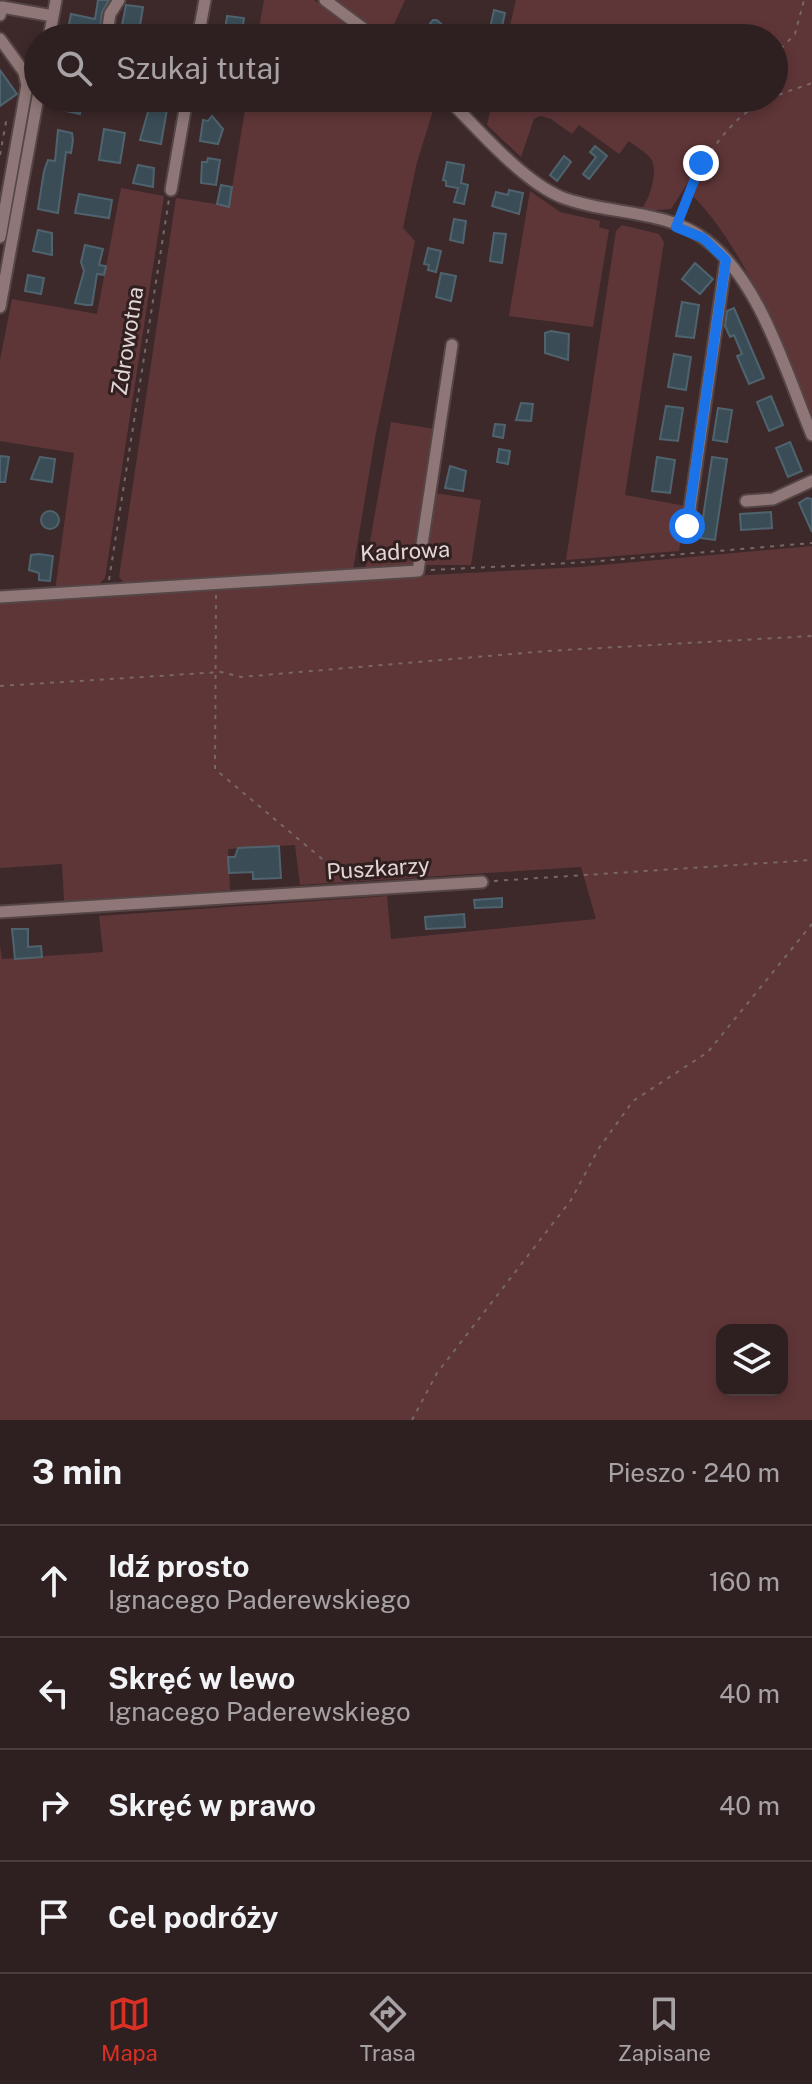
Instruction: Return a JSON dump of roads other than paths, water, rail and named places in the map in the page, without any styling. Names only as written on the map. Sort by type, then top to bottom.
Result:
[{"type":"street","points":[[52,24],[56,0]]},
{"type":"street","points":[[108,24],[110,14],[119,0]]},
{"type":"street","points":[[201,24],[205,0]]},
{"type":"street","points":[[325,0],[357,24]]},
{"type":"street","points":[[0,15],[2,7],[53,16]]},
{"type":"street","points":[[0,39],[24,72]]},
{"type":"street","points":[[0,237],[24,102]]},
{"type":"street","points":[[0,307],[35,112]]},
{"type":"street","points":[[171,190],[185,112]]},
{"type":"street","points":[[462,112],[548,191],[583,204],[650,217],[703,238],[726,260],[754,301],[812,435]]},
{"type":"street","points":[[687,529],[726,260]]},
{"type":"street","name":"Kadrowa","points":[[0,597],[216,581],[418,571],[452,345]]},
{"type":"street","points":[[746,501],[773,499],[812,481]]},
{"type":"street","name":"Puszkarzy","points":[[0,912],[482,882]]}]
